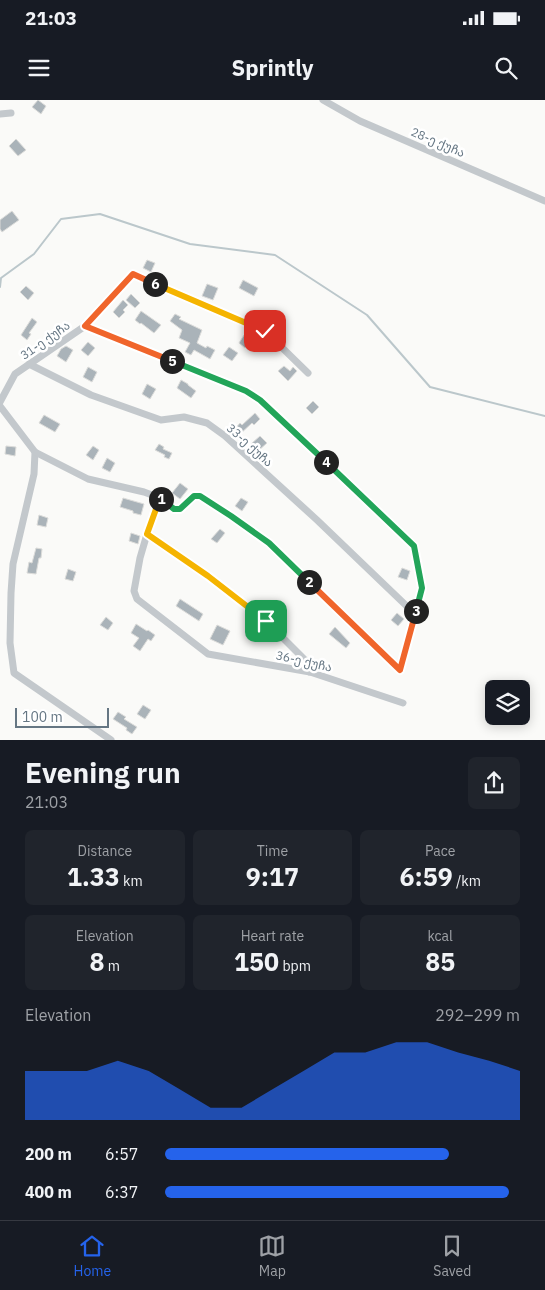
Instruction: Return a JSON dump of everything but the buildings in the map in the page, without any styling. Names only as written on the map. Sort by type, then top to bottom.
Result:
[{"type":"street","name":"28-ე ქუჩა","points":[[324,100],[360,121],[545,201]]},
{"type":"street","points":[[0,114],[11,113]]},
{"type":"street","name":"31-ე ქუჩა","points":[[0,402],[15,374],[85,326],[133,274],[265,331],[308,373]]},
{"type":"street","points":[[0,406],[35,452],[88,479],[144,492],[160,498],[174,509],[180,509],[194,496],[200,496],[238,521],[269,543],[400,670],[422,588],[414,546],[260,400],[246,391],[85,326]]},
{"type":"street","name":"33-ე ქუჩა","points":[[29,364],[91,394],[160,420],[184,417],[207,423],[225,436],[303,507],[416,615]]},
{"type":"street","points":[[35,452],[34,474],[13,564],[10,643],[14,673],[111,740]]},
{"type":"street","points":[[160,498],[147,534],[208,576],[266,621],[310,664],[310,672]]},
{"type":"street","name":"36-ე ქუჩა","points":[[147,534],[134,591],[137,599],[208,654],[310,672],[403,704]]},
{"type":"waterway","points":[[0,287],[1,278],[34,254],[61,219],[100,214],[190,244],[275,255],[367,315],[430,387],[545,416]]},
{"type":"route","points":[[265,331],[133,274],[85,326],[246,391],[260,400],[414,546],[422,588],[400,670],[269,543],[200,496],[194,496],[180,509],[174,509],[160,498],[147,534],[208,576],[266,621]]}]
